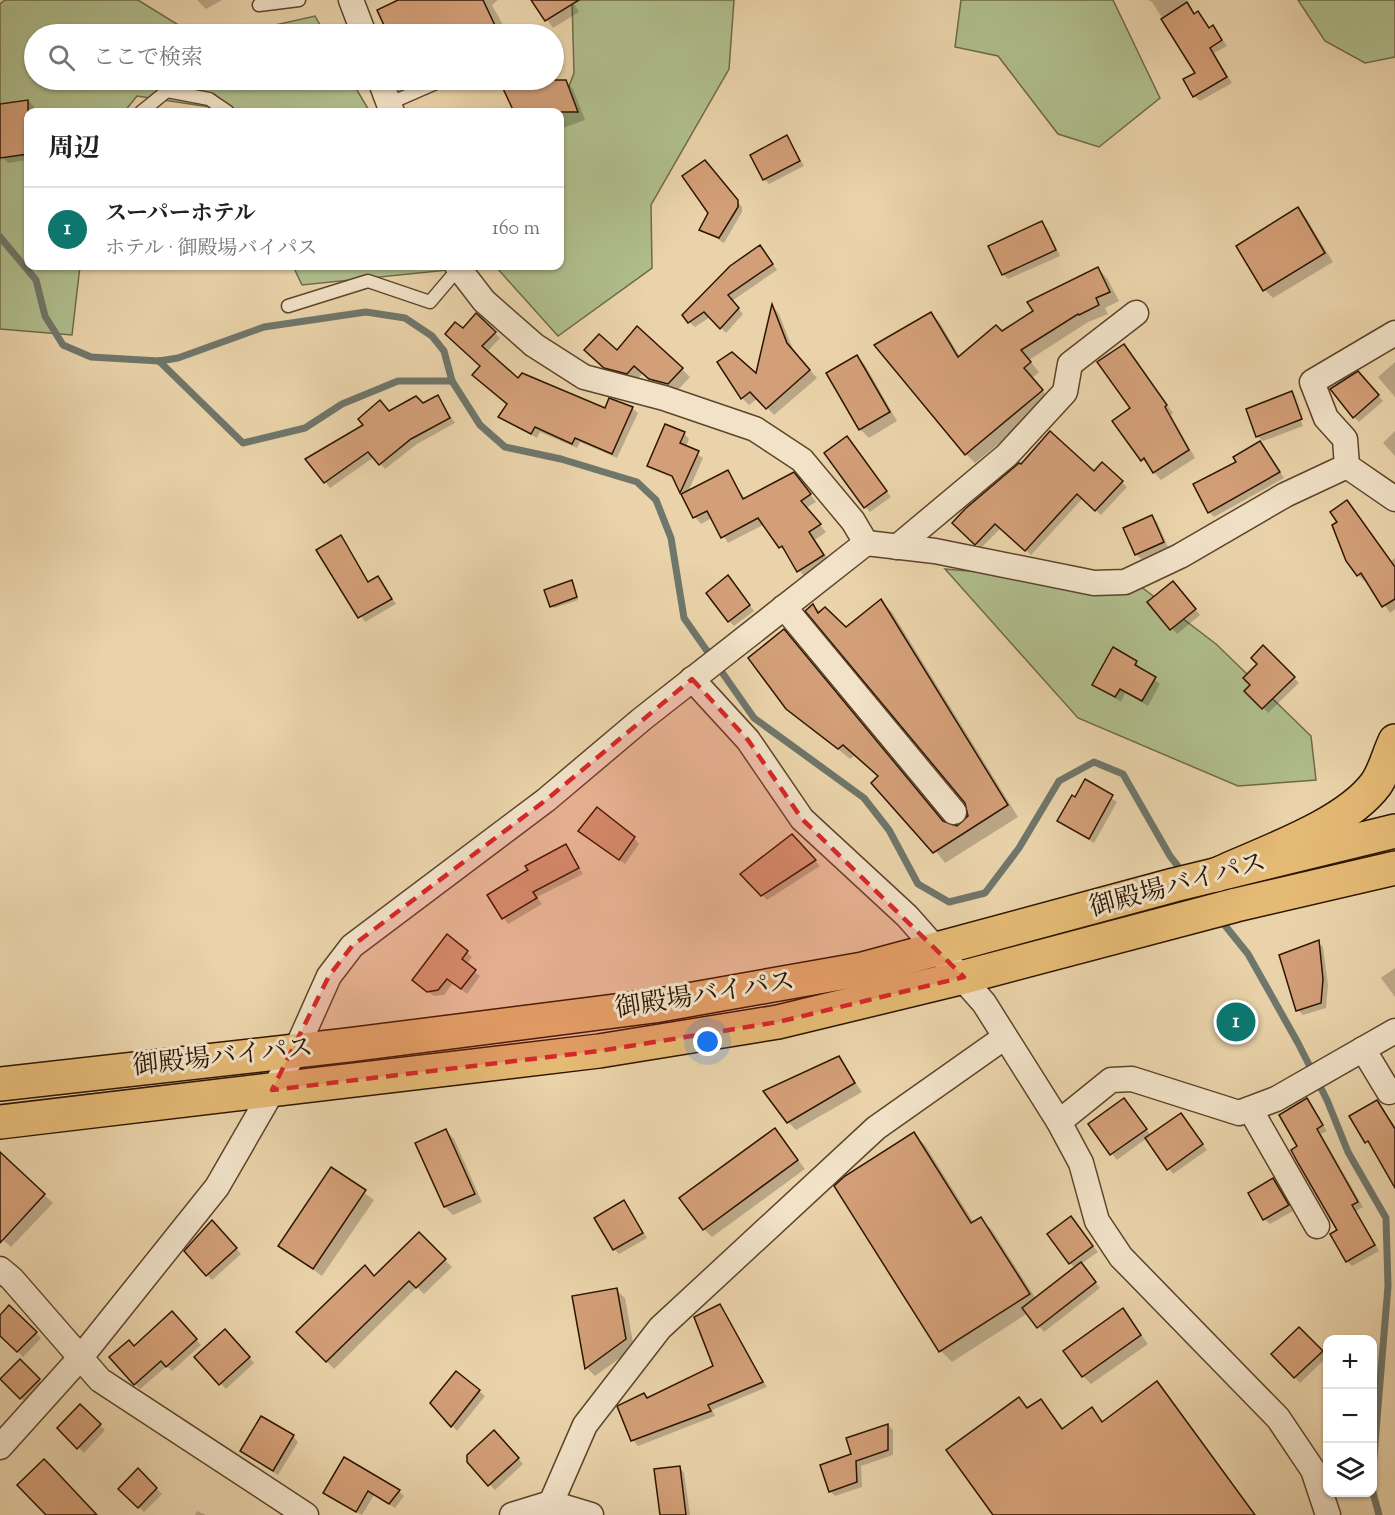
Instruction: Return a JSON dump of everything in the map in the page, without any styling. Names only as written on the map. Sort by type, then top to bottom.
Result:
[{"type":"highway","points":[[1216,875],[1324,825],[1352,808],[1363,799],[1382,774],[1395,741]]},
{"type":"highway","name":"御殿場バイパス","points":[[0,1084],[654,1006],[882,966],[1174,885],[1358,838],[1395,831]]},
{"type":"highway","name":"御殿場バイパス","points":[[0,1122],[598,1051],[778,1022],[964,977],[1236,905],[1395,868]]},
{"type":"street","points":[[351,0],[360,24]]},
{"type":"street","points":[[384,90],[390,108]]},
{"type":"street","points":[[460,270],[484,301],[534,345],[584,377],[664,398],[755,429],[802,460],[853,521],[866,543]]},
{"type":"street","points":[[897,547],[1007,455],[1065,392],[1070,364],[1136,313]]},
{"type":"street","points":[[1347,466],[1346,439],[1326,417],[1312,382],[1395,333]]},
{"type":"street","points":[[0,1447],[81,1357],[217,1187],[296,1050],[329,976],[352,946],[546,800],[692,679],[866,543],[935,550],[1094,583],[1125,582],[1180,556],[1285,495],[1347,466]]},
{"type":"street","points":[[1347,466],[1395,499]]},
{"type":"street","points":[[784,607],[954,812]]},
{"type":"street","points":[[692,679],[748,740],[802,819],[907,916],[964,977],[1059,1122],[1081,1163],[1097,1221],[1121,1257],[1278,1418],[1313,1470],[1328,1515]]},
{"type":"street","points":[[1059,1122],[1111,1080],[1132,1079],[1239,1113],[1276,1099],[1395,1030]]},
{"type":"street","points":[[551,1503],[585,1425],[660,1328],[876,1128],[1005,1037]]},
{"type":"street","points":[[1363,1049],[1389,1092]]},
{"type":"street","points":[[1250,1109],[1317,1226]]},
{"type":"street","points":[[0,1269],[100,1380],[305,1515]]},
{"type":"street","points":[[512,1515],[551,1503],[591,1515]]},
{"type":"lane","points":[[260,6],[299,0]]},
{"type":"lane","points":[[390,108],[424,90]]},
{"type":"lane","points":[[146,108],[167,92],[209,99],[222,108]]},
{"type":"lane","points":[[288,306],[368,281],[430,302],[456,270]]},
{"type":"highlighted area","points":[[692,679],[748,740],[802,819],[964,977],[778,1022],[599,1051],[272,1090],[329,976],[352,946],[546,800]]},
{"type":"green space","points":[[5,0],[138,0],[177,24],[24,24],[24,90],[357,90],[368,108],[216,108],[137,96],[127,108],[24,108],[24,270],[80,270],[72,335],[0,329],[0,4]]},
{"type":"green space","points":[[572,0],[734,0],[729,69],[651,205],[652,268],[558,336],[499,270],[564,270],[564,108],[561,108],[574,73]]},
{"type":"green space","points":[[961,0],[1113,0],[1160,98],[1099,147],[1058,134],[998,56],[955,47]]},
{"type":"green space","points":[[1298,0],[1395,0],[1395,57],[1365,63],[1325,41]]},
{"type":"green space","points":[[315,16],[319,24],[279,24]]},
{"type":"green space","points":[[295,270],[448,270],[302,285]]},
{"type":"green space","points":[[945,569],[1140,586],[1216,644],[1311,736],[1316,780],[1238,786],[1078,718]]},
{"type":"building","points":[[398,0],[483,0],[494,24],[383,24],[377,10]]},
{"type":"building","points":[[531,0],[579,0],[545,21]]},
{"type":"building","points":[[1187,2],[1194,14],[1198,11],[1209,28],[1213,25],[1222,40],[1210,48],[1227,77],[1193,97],[1183,79],[1195,73],[1161,19]]},
{"type":"building","points":[[564,80],[566,80],[578,112],[564,112],[564,108],[512,108],[504,90],[564,90]]},
{"type":"building","points":[[28,100],[28,108],[24,108],[24,155],[0,158],[0,104]]},
{"type":"building","points":[[787,135],[800,161],[763,180],[750,155]]},
{"type":"building","points":[[705,160],[738,200],[738,207],[719,238],[699,230],[708,213],[682,176]]},
{"type":"building","points":[[1298,207],[1325,253],[1263,291],[1236,246]]},
{"type":"building","points":[[1042,221],[1056,250],[1002,275],[988,246]]},
{"type":"building","points":[[760,245],[773,264],[728,295],[739,308],[720,329],[704,312],[688,323],[682,315],[730,266]]},
{"type":"building","points":[[1098,267],[1110,292],[1096,298],[1099,305],[1078,314],[1021,350],[1031,362],[1024,368],[1043,390],[965,455],[874,345],[931,312],[958,357],[996,325],[1002,331],[1033,311],[1027,302]]},
{"type":"building","points":[[772,304],[787,343],[810,370],[766,409],[750,392],[741,399],[717,362],[732,352],[756,373]]},
{"type":"building","points":[[476,313],[496,332],[482,346],[518,378],[522,373],[605,408],[609,398],[633,407],[612,454],[575,438],[572,444],[535,427],[531,434],[498,417],[507,404],[472,375],[480,366],[445,334],[455,322],[463,328]]},
{"type":"building","points":[[637,326],[683,368],[668,384],[649,379],[634,366],[627,374],[604,368],[584,350],[599,334],[617,350]]},
{"type":"building","points":[[1124,344],[1167,405],[1165,407],[1189,450],[1153,473],[1144,458],[1141,461],[1112,421],[1130,408],[1097,362]]},
{"type":"building","points":[[857,355],[890,412],[859,430],[826,373]]},
{"type":"building","points":[[1358,371],[1379,395],[1353,418],[1330,389]]},
{"type":"building","points":[[1292,391],[1302,419],[1256,437],[1246,409]]},
{"type":"building","points":[[438,395],[450,418],[411,439],[379,465],[368,452],[324,483],[305,459],[363,425],[358,419],[380,400],[389,411],[416,396],[423,403]]},
{"type":"building","points":[[665,424],[685,432],[680,443],[699,451],[680,493],[672,476],[647,466]]},
{"type":"building","points":[[1050,431],[1094,471],[1102,462],[1123,481],[1095,511],[1077,494],[1025,551],[995,524],[975,545],[952,523],[965,509],[1019,463],[1021,464]]},
{"type":"building","points":[[847,436],[887,491],[864,508],[824,453]]},
{"type":"building","points":[[1260,441],[1280,472],[1208,513],[1193,484],[1236,462],[1233,457]]},
{"type":"building","points":[[728,470],[743,499],[794,472],[811,494],[801,501],[821,524],[809,532],[824,555],[797,572],[782,546],[779,548],[758,518],[721,538],[707,511],[693,518],[681,494]]},
{"type":"building","points":[[1347,500],[1395,567],[1395,599],[1382,607],[1361,573],[1357,576],[1346,561],[1332,525],[1337,522],[1330,512]]},
{"type":"building","points":[[1152,515],[1164,542],[1135,555],[1123,528]]},
{"type":"building","points":[[341,535],[368,582],[378,576],[392,599],[358,618],[316,550]]},
{"type":"building","points":[[728,575],[750,605],[728,622],[706,593]]},
{"type":"building","points":[[572,580],[577,597],[550,607],[544,590]]},
{"type":"building","points":[[1173,581],[1196,609],[1170,630],[1147,602]]},
{"type":"building","points":[[881,599],[1008,805],[933,853],[871,783],[878,776],[843,745],[838,749],[786,709],[748,658],[784,629],[943,821],[957,826],[968,816],[965,803],[805,611],[813,604],[818,613],[825,607],[846,627]]},
{"type":"building","points":[[1263,645],[1295,677],[1262,709],[1244,691],[1250,685],[1243,678],[1257,664],[1251,658]]},
{"type":"building","points":[[1113,647],[1137,661],[1135,665],[1156,677],[1142,701],[1120,689],[1115,697],[1092,685]]},
{"type":"building","points":[[1085,779],[1113,795],[1089,839],[1057,821],[1072,795],[1075,797]]},
{"type":"building","points":[[597,807],[635,837],[619,860],[578,831]]},
{"type":"building","points":[[792,834],[816,860],[761,896],[740,874]]},
{"type":"building","points":[[566,844],[579,868],[533,892],[537,898],[502,919],[487,895],[528,870],[525,866]]},
{"type":"building","points":[[447,934],[468,951],[462,959],[476,970],[461,989],[447,979],[438,990],[427,992],[412,980]]},
{"type":"building","points":[[1319,940],[1323,979],[1321,1003],[1296,1011],[1279,955]]},
{"type":"building","points":[[839,1056],[855,1083],[787,1123],[763,1091]]},
{"type":"building","points":[[1124,1098],[1147,1129],[1110,1155],[1088,1124]]},
{"type":"building","points":[[1307,1098],[1323,1125],[1317,1129],[1358,1202],[1352,1205],[1375,1245],[1346,1262],[1330,1234],[1337,1230],[1291,1150],[1297,1146],[1279,1115]]},
{"type":"building","points":[[1377,1100],[1395,1129],[1395,1188],[1368,1141],[1365,1143],[1349,1116]]},
{"type":"building","points":[[1181,1113],[1203,1144],[1167,1170],[1145,1138]]},
{"type":"building","points":[[775,1128],[798,1160],[703,1230],[679,1198]]},
{"type":"building","points":[[446,1129],[475,1194],[444,1207],[415,1143]]},
{"type":"building","points":[[914,1132],[971,1223],[981,1217],[1030,1294],[939,1352],[834,1186],[845,1176]]},
{"type":"building","points":[[0,1152],[45,1194],[0,1243]]},
{"type":"building","points":[[331,1167],[366,1190],[313,1269],[278,1246]]},
{"type":"building","points":[[1273,1178],[1289,1205],[1263,1220],[1248,1193]]},
{"type":"building","points":[[624,1200],[643,1233],[613,1250],[594,1218]]},
{"type":"building","points":[[1071,1216],[1093,1246],[1069,1264],[1047,1234]]},
{"type":"building","points":[[212,1220],[237,1248],[206,1276],[184,1251]]},
{"type":"building","points":[[419,1232],[446,1259],[416,1288],[409,1281],[326,1362],[296,1332],[365,1265],[374,1276]]},
{"type":"building","points":[[1081,1262],[1096,1282],[1037,1328],[1022,1308]]},
{"type":"building","points":[[617,1288],[626,1339],[585,1369],[572,1296]]},
{"type":"building","points":[[720,1304],[763,1382],[708,1405],[711,1411],[631,1441],[617,1406],[644,1393],[647,1398],[713,1366],[694,1317]]},
{"type":"building","points":[[9,1305],[37,1332],[17,1352],[0,1336],[0,1315]]},
{"type":"building","points":[[1123,1308],[1141,1335],[1082,1377],[1063,1351]]},
{"type":"building","points":[[172,1311],[197,1339],[166,1367],[161,1361],[134,1385],[109,1357],[129,1340],[134,1346]]},
{"type":"building","points":[[1299,1327],[1323,1351],[1294,1378],[1271,1354]]},
{"type":"building","points":[[225,1329],[250,1357],[219,1385],[194,1357]]},
{"type":"building","points":[[20,1359],[40,1379],[20,1399],[0,1379]]},
{"type":"building","points":[[456,1371],[480,1390],[451,1427],[430,1403]]},
{"type":"building","points":[[1157,1381],[1255,1515],[993,1515],[946,1450],[1019,1397],[1027,1408],[1041,1399],[1062,1429],[1092,1407],[1102,1422]]},
{"type":"building","points":[[80,1404],[101,1424],[77,1449],[57,1428]]},
{"type":"building","points":[[261,1416],[294,1435],[273,1471],[240,1451]]},
{"type":"building","points":[[888,1424],[888,1450],[856,1461],[857,1482],[829,1492],[820,1465],[851,1454],[846,1438]]},
{"type":"building","points":[[494,1430],[519,1458],[488,1486],[467,1462],[467,1455]]},
{"type":"building","points":[[344,1457],[400,1490],[389,1504],[368,1491],[356,1512],[323,1493]]},
{"type":"building","points":[[44,1459],[97,1515],[46,1515],[17,1485]]},
{"type":"building","points":[[680,1466],[686,1515],[660,1515],[654,1469]]},
{"type":"building","points":[[138,1468],[157,1488],[138,1508],[118,1489]]},
{"type":"waterway","points":[[0,237],[24,266]]},
{"type":"waterway","points":[[28,270],[36,280],[45,316],[63,345],[91,357],[159,361],[178,358],[264,327],[366,312],[405,318],[432,336],[444,351],[452,381],[480,425],[505,447],[561,459],[637,482],[656,500],[671,538],[684,618],[754,718],[864,798],[889,830],[918,884],[949,902],[985,893],[1019,848],[1059,781],[1094,762],[1123,774],[1170,856],[1184,874]]},
{"type":"waterway","points":[[159,361],[243,443],[305,428],[342,404],[398,381],[452,381]]},
{"type":"waterway","points":[[1219,918],[1248,954],[1298,1043],[1327,1100],[1348,1152],[1386,1218],[1388,1286],[1375,1443]]},
{"type":"waterway","points":[[1374,1497],[1379,1515]]},
{"type":"place","name":"スーパーホテル","points":[[1236,1022]]}]
